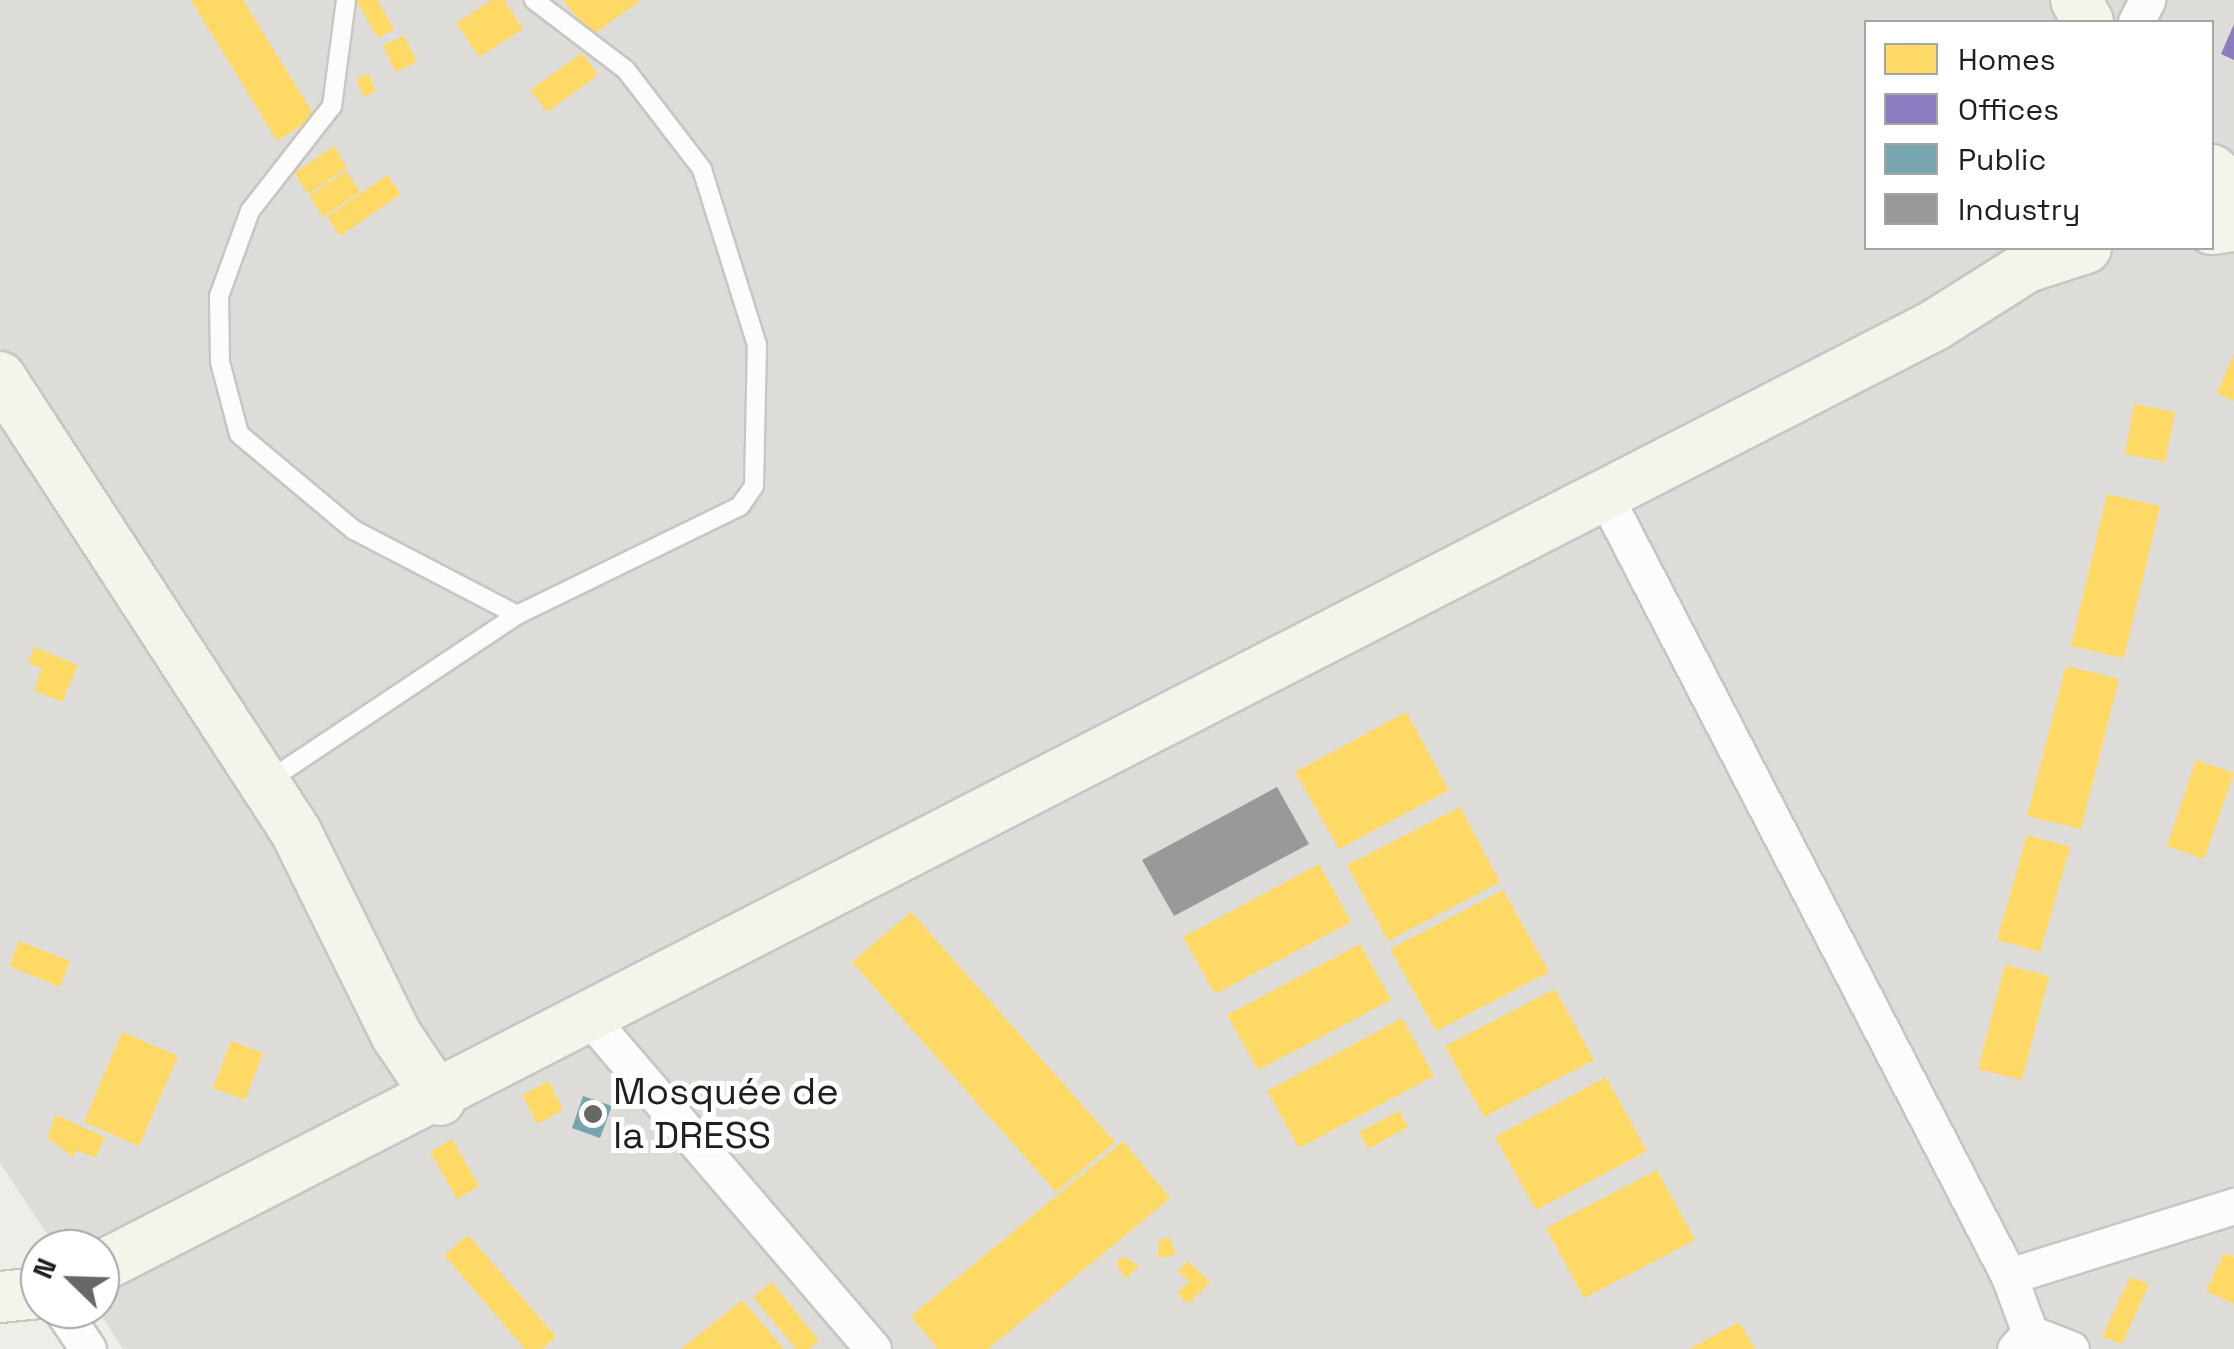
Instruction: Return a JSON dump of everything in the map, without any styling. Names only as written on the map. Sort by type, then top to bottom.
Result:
[{"type":"street","points":[[2214,172],[2234,190]]},
{"type":"street","points":[[120,1258],[592,1022],[1605,496],[2033,257],[2074,250]]},
{"type":"street","points":[[0,378],[264,783],[440,1100]]},
{"type":"street","points":[[1605,496],[2009,1276],[2023,1341],[2071,1349]]},
{"type":"street","points":[[592,1022],[873,1349]]},
{"type":"street","points":[[2009,1276],[2234,1206]]},
{"type":"lane","points":[[346,0],[332,106],[250,211],[219,296],[220,362],[239,434],[354,530],[517,615]]},
{"type":"lane","points":[[264,783],[517,615],[740,506],[760,458],[757,345],[702,168],[626,70],[534,0]]},
{"type":"shaded area","points":[[0,0],[2234,0],[2234,1349],[123,1349],[110,1329],[120,1329],[120,1229],[44,1229],[0,1163]]},
{"type":"building: Homes","points":[[191,0],[243,0],[315,117],[277,141]]},
{"type":"building: Homes","points":[[356,0],[377,0],[394,29],[378,38]]},
{"type":"building: Homes","points":[[492,0],[504,0],[523,29],[479,57],[456,23]]},
{"type":"building: Homes","points":[[563,0],[641,0],[591,36]]},
{"type":"building: Homes","points":[[404,36],[417,62],[395,72],[383,45]]},
{"type":"building: Homes","points":[[582,53],[598,75],[547,112],[530,90]]},
{"type":"building: Homes","points":[[368,73],[376,91],[364,97],[356,79]]},
{"type":"building: Homes","points":[[334,146],[347,168],[308,194],[294,173]]},
{"type":"building: Homes","points":[[346,171],[360,192],[323,217],[309,196]]},
{"type":"building: Homes","points":[[387,175],[401,194],[340,236],[327,217]]},
{"type":"building: Homes","points":[[2234,353],[2234,401],[2217,394]]},
{"type":"building: Homes","points":[[2134,404],[2175,412],[2165,462],[2125,454]]},
{"type":"building: Homes","points":[[2107,494],[2160,506],[2124,658],[2071,646]]},
{"type":"building: Homes","points":[[34,647],[78,665],[62,702],[34,690],[42,669],[28,663]]},
{"type":"building: Homes","points":[[2066,666],[2119,679],[2081,829],[2027,816]]},
{"type":"building: Homes","points":[[1406,712],[1449,790],[1339,849],[1295,772]]},
{"type":"building: Homes","points":[[2196,760],[2234,773],[2204,859],[2167,846]]},
{"type":"building: Homes","points":[[1460,807],[1500,882],[1388,941],[1347,865]]},
{"type":"building: Homes","points":[[2027,835],[2070,847],[2040,952],[1997,940]]},
{"type":"building: Homes","points":[[1319,864],[1351,922],[1215,994],[1183,937]]},
{"type":"building: Homes","points":[[1503,890],[1549,972],[1436,1031],[1390,949]]},
{"type":"building: Homes","points":[[911,912],[1115,1142],[1056,1192],[852,962]]},
{"type":"building: Homes","points":[[19,941],[70,961],[60,987],[9,966]]},
{"type":"building: Homes","points":[[1360,944],[1391,1000],[1258,1070],[1227,1015]]},
{"type":"building: Homes","points":[[2005,965],[2049,976],[2022,1080],[1978,1069]]},
{"type":"building: Homes","points":[[1555,989],[1594,1060],[1484,1117],[1445,1046]]},
{"type":"building: Homes","points":[[1402,1018],[1434,1076],[1299,1148],[1267,1091]]},
{"type":"building: Homes","points":[[122,1032],[178,1056],[139,1146],[84,1122]]},
{"type":"building: Homes","points":[[231,1041],[263,1053],[245,1100],[213,1088]]},
{"type":"building: Homes","points":[[1606,1077],[1647,1151],[1536,1210],[1495,1137]]},
{"type":"building: Homes","points":[[549,1081],[563,1110],[537,1124],[522,1095]]},
{"type":"building: Homes","points":[[1399,1111],[1408,1127],[1368,1149],[1359,1132]]},
{"type":"building: Homes","points":[[56,1115],[105,1137],[95,1158],[76,1150],[73,1157],[47,1137]]},
{"type":"building: Homes","points":[[452,1139],[479,1186],[457,1199],[430,1152]]},
{"type":"building: Homes","points":[[1123,1141],[1170,1198],[988,1349],[938,1349],[911,1316]]},
{"type":"building: Homes","points":[[1657,1170],[1695,1240],[1584,1298],[1546,1228]]},
{"type":"building: Homes","points":[[468,1235],[556,1337],[542,1349],[525,1349],[444,1255]]},
{"type":"building: Homes","points":[[1170,1238],[1176,1255],[1158,1258],[1159,1239]]},
{"type":"building: Homes","points":[[2224,1253],[2234,1257],[2234,1304],[2206,1291]]},
{"type":"building: Homes","points":[[1123,1256],[1139,1266],[1125,1279],[1116,1263]]},
{"type":"building: Homes","points":[[1188,1261],[1210,1282],[1188,1304],[1177,1293],[1189,1281],[1178,1271]]},
{"type":"building: Homes","points":[[2130,1277],[2149,1284],[2122,1344],[2102,1337]]},
{"type":"building: Homes","points":[[772,1282],[819,1341],[809,1349],[796,1349],[753,1297]]},
{"type":"building: Homes","points":[[742,1300],[784,1349],[681,1349]]},
{"type":"building: Homes","points":[[1739,1322],[1755,1349],[1689,1349]]},
{"type":"building: Offices","points":[[2234,24],[2234,60],[2221,54]]},
{"type":"building: Public","points":[[583,1096],[612,1106],[600,1138],[572,1128]]},
{"type":"building: Industry","points":[[1277,787],[1309,844],[1174,916],[1142,860]]},
{"type":"place","name":"Mosquée de la DRESS","points":[[593,1114]]}]
